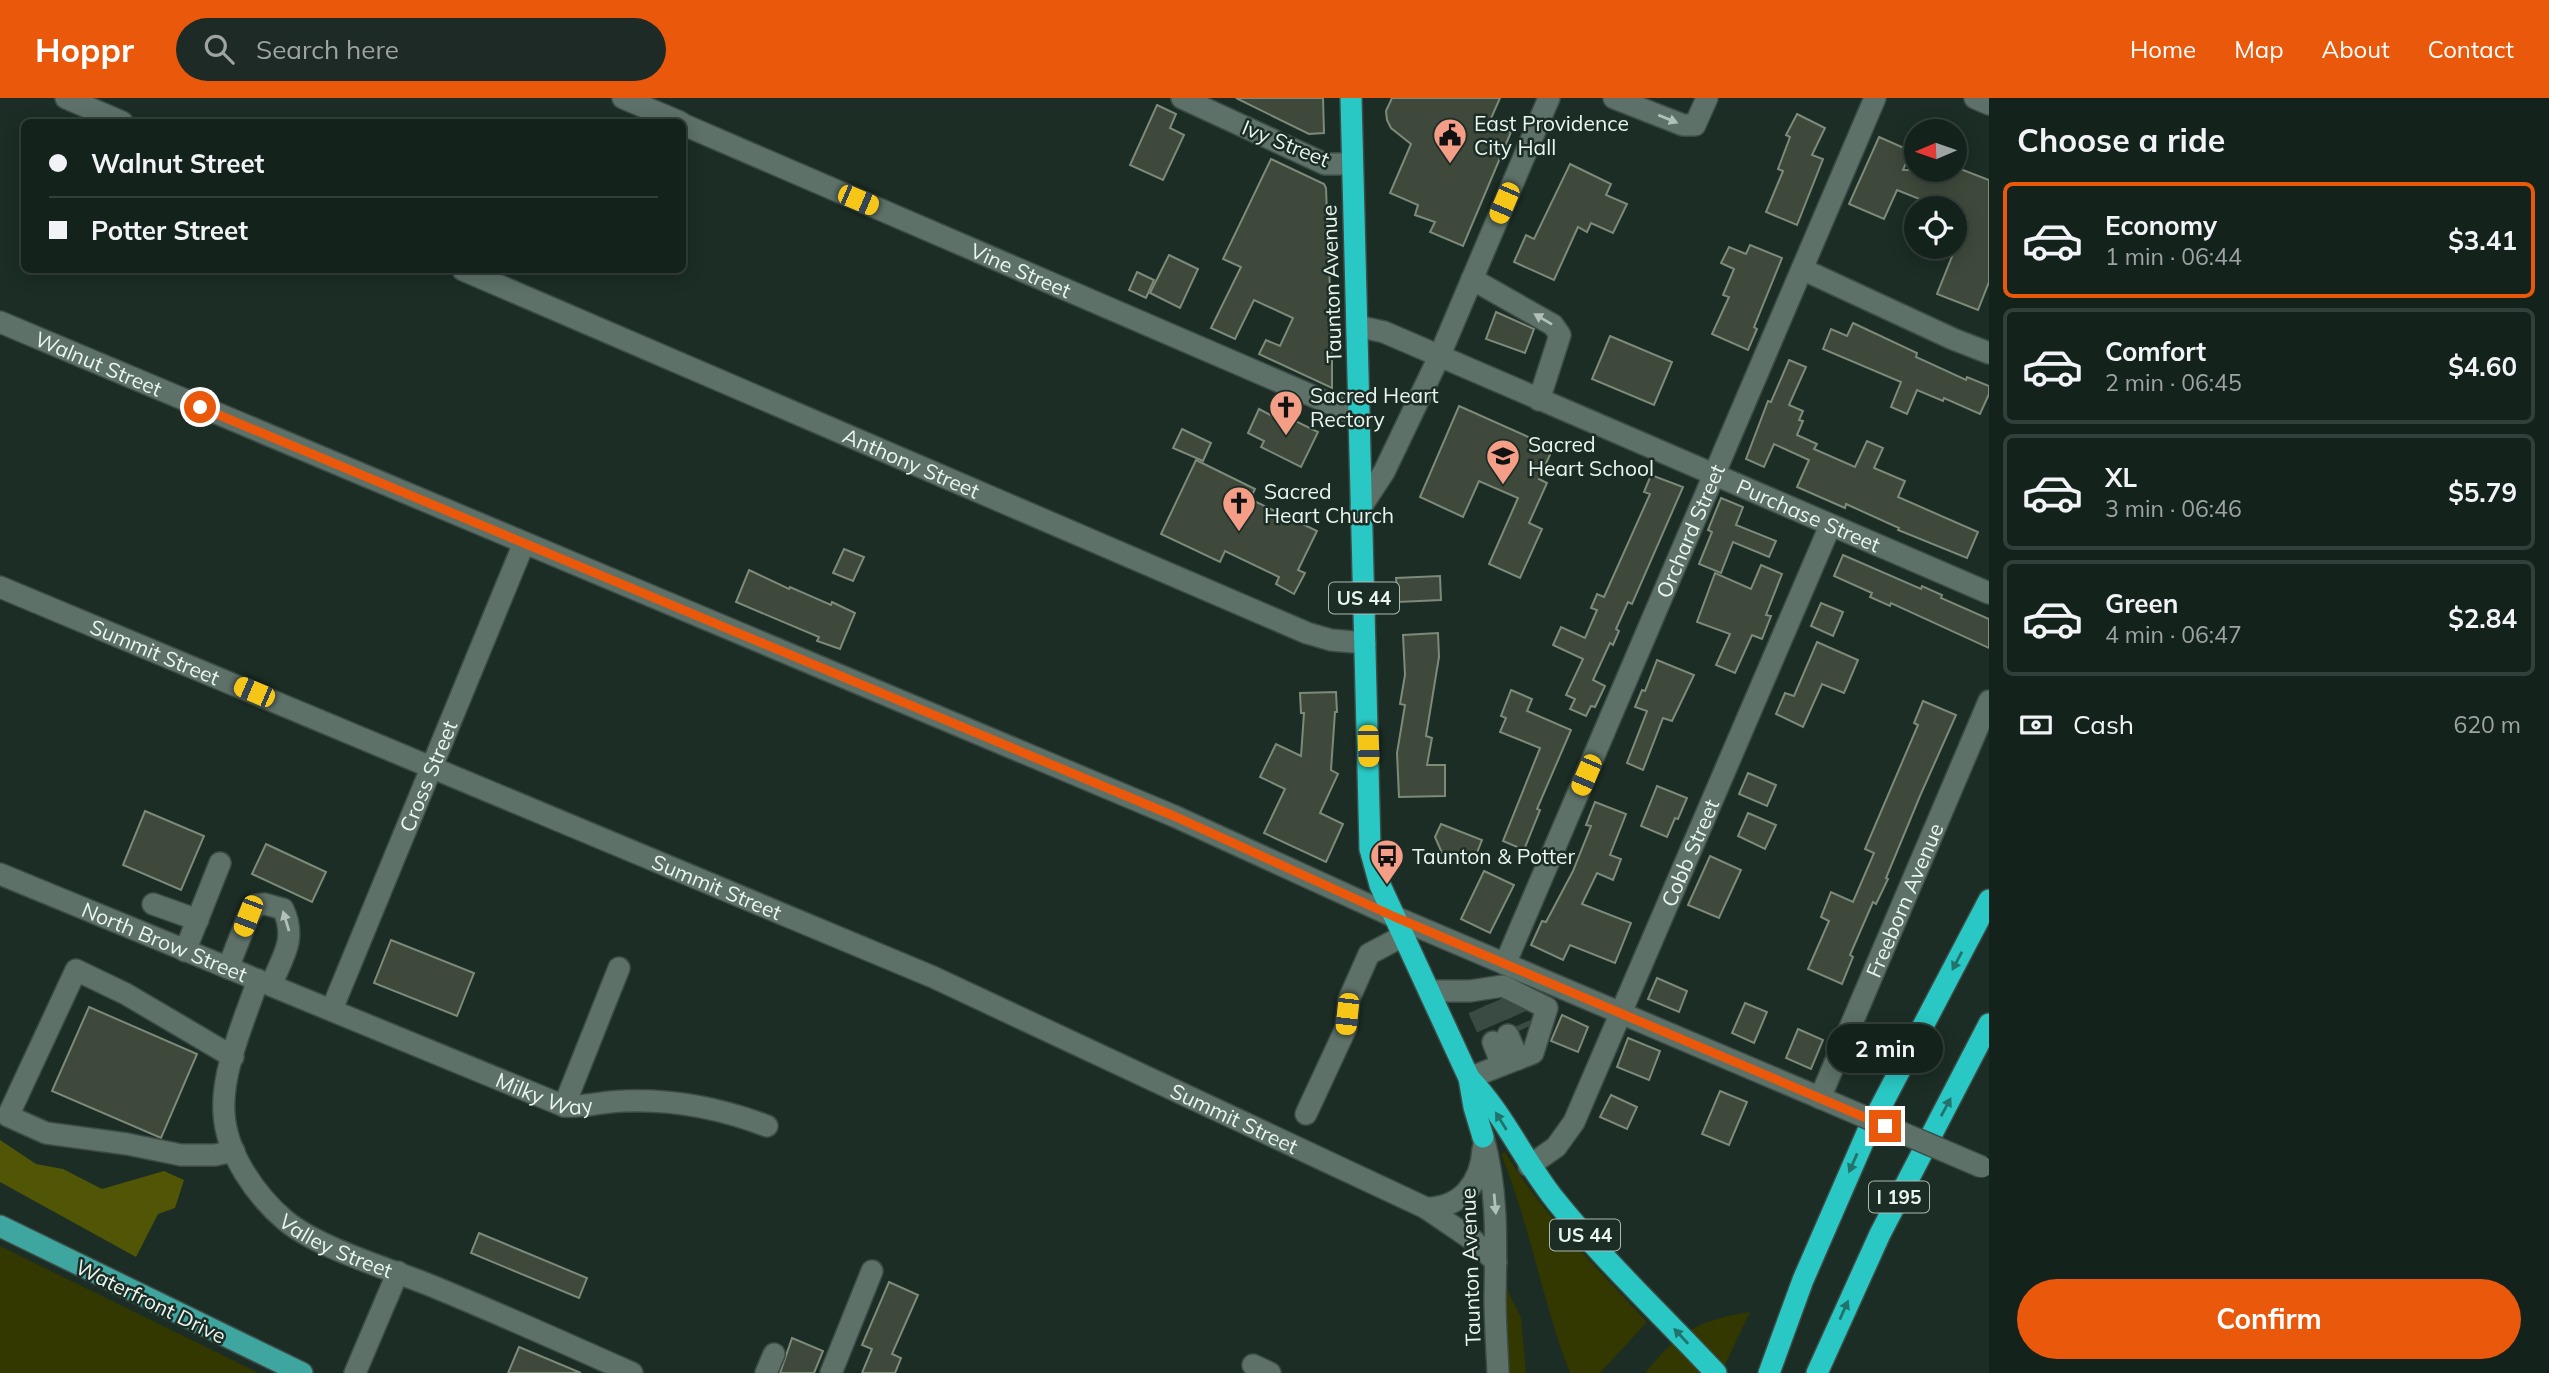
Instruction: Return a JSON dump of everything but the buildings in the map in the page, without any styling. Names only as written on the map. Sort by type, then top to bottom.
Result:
[{"type":"highway","name":"Taunton Avenue","points":[[1350,98],[1370,849],[1375,873],[1469,1078],[1483,1137]]},
{"type":"highway","name":"I 195","points":[[1769,1373],[1803,1280],[1867,1133],[1989,900]]},
{"type":"highway","name":"I 195","points":[[1816,1373],[1863,1268],[1989,1024]]},
{"type":"highway","name":"Taunton Avenue","points":[[1469,1078],[1486,1097],[1529,1166]]},
{"type":"highway","name":"US 44","points":[[1529,1166],[1578,1228],[1716,1373]]},
{"type":"main road","name":"Waterfront Drive","points":[[0,1226],[302,1373]]},
{"type":"street","points":[[66,98],[115,119]]},
{"type":"street","name":"Vine Street","points":[[623,98],[672,119]]},
{"type":"street","name":"Ivy Street","points":[[1182,98],[1325,164],[1352,164]]},
{"type":"street","points":[[1361,507],[1384,472],[1438,357],[1549,98]]},
{"type":"street","points":[[1614,98],[1683,125],[1695,125],[1707,98]]},
{"type":"street","name":"Orchard Street","points":[[1495,988],[1875,98]]},
{"type":"street","points":[[1975,98],[1989,104]]},
{"type":"street","name":"Vine Street","points":[[686,125],[1359,416]]},
{"type":"street","points":[[1802,269],[1989,352]]},
{"type":"street","name":"Anthony Street","points":[[470,273],[1307,633],[1331,640],[1365,643]]},
{"type":"street","points":[[1472,279],[1553,324],[1560,335],[1539,400]]},
{"type":"street","name":"Walnut Street","points":[[0,322],[1174,816],[1399,926],[1495,988]]},
{"type":"street","name":"Purchase Street","points":[[1357,326],[1384,332],[1989,593]]},
{"type":"street","name":"Cobb Street","points":[[1529,1166],[1556,1147],[1569,1132],[1830,526]]},
{"type":"street","name":"Cross Street","points":[[332,1009],[524,543]]},
{"type":"street","name":"Summit Street","points":[[0,587],[944,982],[1426,1208],[1473,1240],[1496,1262]]},
{"type":"street","name":"Freeborn Avenue","points":[[1828,1102],[1989,701]]},
{"type":"street","points":[[186,951],[220,863]]},
{"type":"street","name":"North Brow Street","points":[[1,877],[332,1009]]},
{"type":"street","points":[[153,904],[198,920]]},
{"type":"street","name":"Valley Street","points":[[228,968],[248,916],[256,905],[265,904],[283,909],[290,924],[290,939],[265,982],[233,1057],[225,1091],[224,1114],[234,1151],[256,1188],[288,1223],[318,1240],[632,1373]]},
{"type":"street","points":[[1306,1114],[1346,1028],[1349,999],[1369,954],[1399,926]]},
{"type":"street","points":[[564,1106],[619,968]]},
{"type":"street","points":[[233,1057],[126,993],[76,970],[8,1116],[31,1128],[59,1136],[118,1142],[181,1155],[204,1156],[234,1151]]},
{"type":"street","points":[[1469,1078],[1518,1059],[1548,1008],[1495,988]]},
{"type":"street","points":[[1429,991],[1495,988],[1621,1013],[1986,1169]]},
{"type":"street","name":"Milky Way","points":[[332,1009],[564,1106],[579,1107],[626,1100],[687,1104],[721,1109],[767,1126]]},
{"type":"street","points":[[1518,1059],[1508,1035],[1518,1059]]},
{"type":"street","points":[[1426,1208],[1444,1207],[1468,1192],[1481,1166],[1483,1137]]},
{"type":"street","name":"Taunton Avenue","points":[[1483,1137],[1494,1197],[1498,1373]]},
{"type":"street","points":[[831,1373],[872,1271]]},
{"type":"street","points":[[355,1373],[398,1272]]},
{"type":"green space","points":[[1505,1152],[1553,1219],[1647,1322],[1600,1373],[1570,1373],[1501,1154]]},
{"type":"green space","points":[[0,1246],[259,1373],[0,1373]]},
{"type":"green space","points":[[1506,1287],[1521,1318],[1526,1373],[1508,1373]]},
{"type":"green space","points":[[1750,1312],[1721,1373],[1645,1373],[1668,1347],[1690,1330],[1716,1319]]},
{"type":"shaded area","points":[[0,1140],[36,1164],[63,1169],[102,1189],[164,1171],[184,1180],[175,1208],[158,1214],[136,1257],[0,1182]]},
{"type":"tunnel","points":[[1508,996],[1523,1029]]},
{"type":"tunnel","points":[[1494,1002],[1508,1035]]},
{"type":"tunnel","points":[[1478,1009],[1493,1042]]},
{"type":"place","name":"East Providence City Hall","points":[[1450,165]]},
{"type":"place","name":"Sacred Heart Rectory","points":[[1286,437]]},
{"type":"place","name":"Sacred Heart School","points":[[1503,486]]},
{"type":"place","name":"Sacred Heart Church","points":[[1239,533]]},
{"type":"place","name":"Taunton & Potter","points":[[1387,886]]},
{"type":"route","points":[[200,407],[1174,816],[1395,917],[1885,1126]]}]
